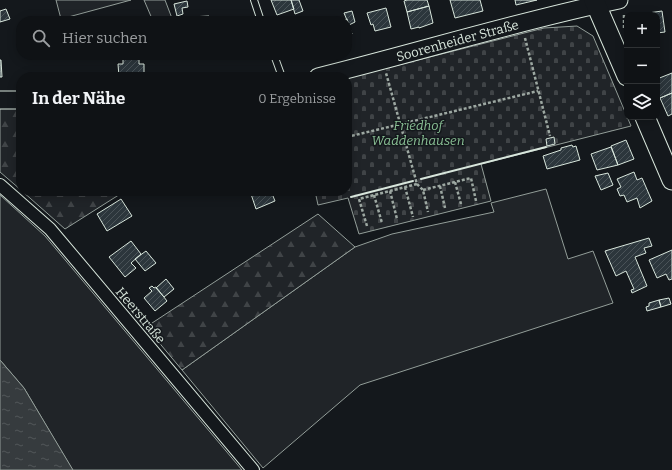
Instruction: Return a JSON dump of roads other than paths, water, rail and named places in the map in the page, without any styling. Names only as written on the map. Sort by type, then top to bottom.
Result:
[{"type":"main road","name":"Soorenheider Straße","points":[[338,72],[521,24],[595,2],[622,6]]},
{"type":"main road","points":[[595,2],[624,69]]},
{"type":"main road","points":[[0,100],[16,100]]},
{"type":"main road","points":[[646,120],[672,180]]},
{"type":"street","name":"Heerstraße","points":[[0,184],[50,228],[254,470]]},
{"type":"lane","points":[[254,0],[259,16]]},
{"type":"lane","points":[[276,60],[280,72]]},
{"type":"water","points":[[0,360],[24,388],[73,470],[0,470]]},
{"type":"park label","name":"Friedhof Waddenhausen","points":[[418,132]]}]
